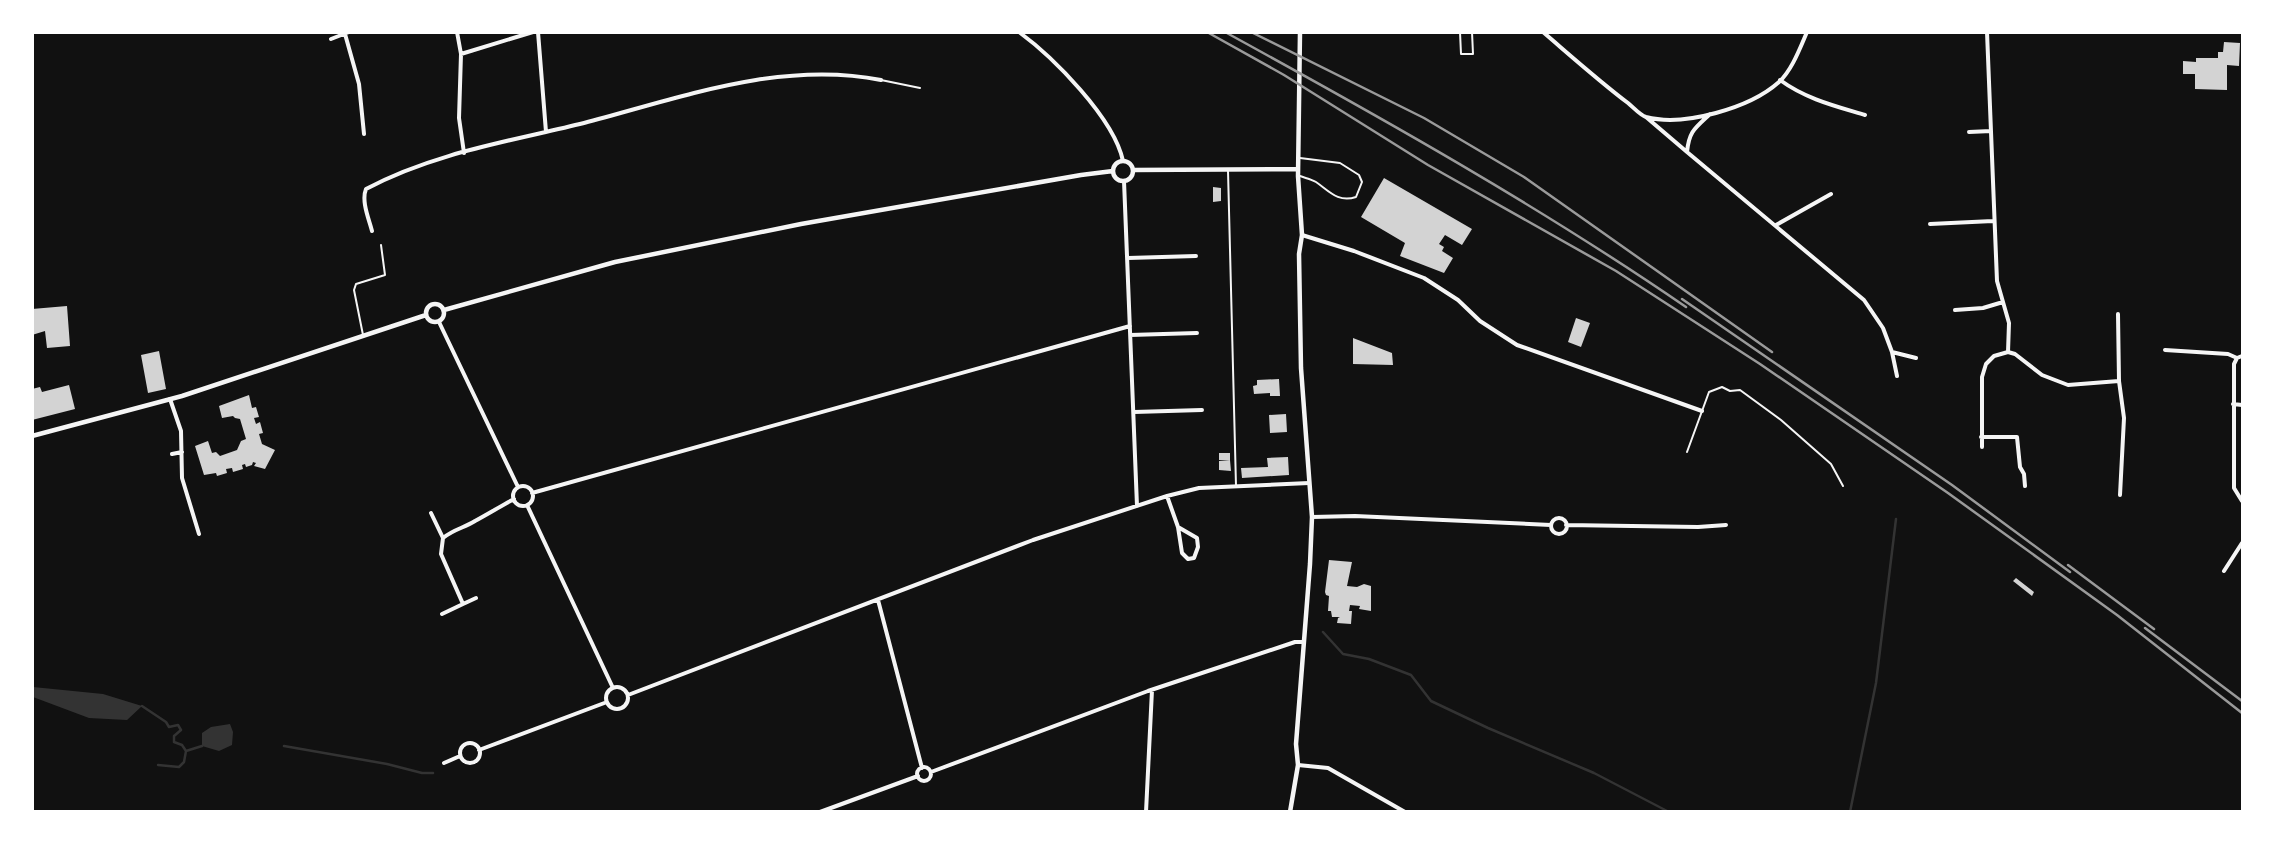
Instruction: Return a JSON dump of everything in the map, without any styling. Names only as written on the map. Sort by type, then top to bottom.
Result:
[{"type":"street","points":[[457,32],[461,54],[459,118],[464,153]]},
{"type":"street","points":[[461,54],[532,32]]},
{"type":"street","points":[[538,32],[546,132]]},
{"type":"street","points":[[1019,32],[1034,43],[1074,82],[1116,140],[1123,161],[1131,165],[1133,170],[1131,177],[1124,180],[1116,178],[1113,171],[1116,164],[1123,161]]},
{"type":"street","points":[[1290,812],[1298,765],[1296,744],[1312,517],[1301,368],[1300,254],[1302,235],[1298,176],[1300,32]]},
{"type":"street","points":[[1543,32],[1864,300],[1883,328],[1892,352],[1897,376]]},
{"type":"street","points":[[1645,116],[1679,119],[1710,114],[1745,102],[1780,80],[1807,32]]},
{"type":"street","points":[[1986,32],[1997,281],[2009,323],[2008,352]]},
{"type":"street","points":[[331,39],[347,33],[359,84],[364,134]]},
{"type":"street","points":[[372,231],[365,202],[364,194],[366,189],[411,168],[685,94],[790,75],[857,76],[881,80]]},
{"type":"street","points":[[1780,80],[1802,94],[1816,100],[1865,115]]},
{"type":"street","points":[[1687,152],[1692,130],[1710,114]]},
{"type":"street","points":[[1969,132],[1991,131]]},
{"type":"street","points":[[1133,170],[1298,169]]},
{"type":"street","points":[[444,310],[615,262],[827,219],[1113,171]]},
{"type":"street","points":[[1124,180],[1138,506]]},
{"type":"street","points":[[1776,225],[1831,194]]},
{"type":"street","points":[[1930,224],[1993,221]]},
{"type":"street","points":[[1302,235],[1354,251],[1424,278],[1458,300],[1480,321],[1517,345],[1702,411]]},
{"type":"street","points":[[1128,258],[1196,256]]},
{"type":"street","points":[[1955,310],[1983,308],[2003,302]]},
{"type":"street","points":[[426,315],[427,309],[431,304],[440,305],[444,310],[444,316],[439,322]]},
{"type":"street","points":[[2118,314],[2119,381],[2124,418],[2120,495]]},
{"type":"street","points":[[32,436],[170,399],[426,315]]},
{"type":"street","points":[[426,315],[432,322],[439,322]]},
{"type":"street","points":[[439,322],[518,487]]},
{"type":"street","points":[[532,493],[1130,326]]},
{"type":"street","points":[[1130,335],[1197,333]]},
{"type":"street","points":[[2165,350],[2228,354],[2237,358]]},
{"type":"street","points":[[1892,352],[1916,358]]},
{"type":"street","points":[[1982,447],[1984,368],[1994,356],[2008,352],[2015,354],[2042,375],[2058,383],[2079,386],[2119,381]]},
{"type":"street","points":[[2242,356],[2237,358],[2234,364],[2233,404],[2234,488],[2242,501]]},
{"type":"street","points":[[170,399],[180,431],[182,478],[199,534]]},
{"type":"street","points":[[2233,404],[2242,405]]},
{"type":"street","points":[[1134,412],[1202,410]]},
{"type":"street","points":[[1981,438],[2017,437],[2020,467],[2024,474],[2025,486]]},
{"type":"street","points":[[172,454],[182,452]]},
{"type":"street","points":[[628,695],[1033,540],[1168,496],[1199,488],[1309,483]]},
{"type":"street","points":[[525,486],[532,493],[532,499],[527,505],[519,505],[514,499],[513,494],[518,487],[525,486]]},
{"type":"street","points":[[1168,496],[1178,527],[1183,556],[1188,559],[1194,558],[1198,547],[1196,538],[1178,527]]},
{"type":"street","points":[[443,538],[458,527],[474,522],[490,511],[514,499]]},
{"type":"street","points":[[527,505],[613,688]]},
{"type":"street","points":[[431,513],[443,538],[441,554],[463,604]]},
{"type":"street","points":[[1312,517],[1355,516],[1551,525],[1558,518],[1566,525],[1565,531],[1558,534],[1552,530],[1551,525]]},
{"type":"street","points":[[1566,525],[1698,527],[1726,525]]},
{"type":"street","points":[[2224,571],[2242,543]]},
{"type":"street","points":[[442,614],[476,598]]},
{"type":"street","points":[[878,600],[922,768]]},
{"type":"street","points":[[931,772],[1152,690],[1296,642],[1304,642]]},
{"type":"street","points":[[621,687],[628,695],[625,705],[619,708],[612,707],[607,702],[607,695],[613,688],[621,687]]},
{"type":"street","points":[[1146,812],[1152,690]]},
{"type":"street","points":[[479,750],[607,702]]},
{"type":"street","points":[[466,744],[476,745],[479,750],[479,757],[475,762],[464,762],[460,756],[461,747],[466,744]]},
{"type":"street","points":[[444,762],[460,756]]},
{"type":"street","points":[[1298,765],[1328,768],[1405,812]]},
{"type":"street","points":[[922,768],[926,767],[931,772]]},
{"type":"street","points":[[918,776],[918,772],[922,768]]},
{"type":"street","points":[[918,776],[922,781],[927,781],[930,778],[931,772]]},
{"type":"street","points":[[820,812],[918,776]]},
{"type":"lane","points":[[881,80],[920,88]]},
{"type":"lane","points":[[1298,158],[1340,163],[1359,175],[1362,182],[1356,197],[1348,200],[1340,198],[1316,182],[1298,176]]},
{"type":"lane","points":[[1228,169],[1236,486]]},
{"type":"lane","points":[[364,336],[354,290],[356,284],[385,275],[381,245]]},
{"type":"lane","points":[[1687,452],[1710,392],[1722,387],[1730,391],[1740,390],[1781,420],[1831,464],[1843,486]]},
{"type":"path","points":[[1460,32],[1461,54],[1472,54],[1472,32]]},
{"type":"shaded area","points":[[33,687],[103,694],[142,706],[127,720],[89,718],[33,697]]},
{"type":"shaded area","points":[[230,724],[233,732],[232,745],[219,751],[202,746],[202,733],[211,727]]},
{"type":"building","points":[[2224,42],[2240,43],[2239,66],[2227,65],[2227,90],[2195,89],[2195,74],[2183,74],[2183,61],[2196,62],[2196,58],[2218,58],[2218,52],[2223,52]]},
{"type":"building","points":[[1384,178],[1472,229],[1462,245],[1445,235],[1439,244],[1444,247],[1442,251],[1453,258],[1444,273],[1400,256],[1405,243],[1361,217]]},
{"type":"building","points":[[1213,187],[1221,188],[1221,201],[1213,202]]},
{"type":"building","points":[[67,306],[70,346],[47,348],[45,331],[32,335],[32,309]]},
{"type":"building","points":[[1576,318],[1590,323],[1581,347],[1568,342]]},
{"type":"building","points":[[1353,338],[1392,353],[1393,365],[1353,364]]},
{"type":"building","points":[[159,351],[166,389],[148,393],[141,355]]},
{"type":"building","points":[[1279,379],[1280,396],[1270,396],[1270,393],[1254,394],[1253,386],[1257,385],[1257,380]]},
{"type":"building","points":[[69,385],[75,409],[32,420],[32,389],[40,387],[42,392]]},
{"type":"building","points":[[249,395],[252,408],[256,407],[259,417],[254,418],[256,424],[260,422],[263,433],[259,434],[262,444],[275,450],[265,469],[254,466],[256,463],[253,462],[252,465],[246,467],[245,464],[242,465],[243,469],[233,472],[232,468],[226,469],[227,473],[217,476],[216,473],[204,475],[195,446],[208,441],[212,453],[216,452],[220,456],[237,450],[241,441],[246,439],[240,419],[233,416],[222,418],[219,406]]},
{"type":"building","points":[[1286,414],[1287,432],[1270,433],[1269,415]]},
{"type":"building","points":[[1219,453],[1230,453],[1230,460],[1219,460]]},
{"type":"building","points":[[1288,457],[1289,475],[1242,478],[1241,468],[1268,467],[1267,458]]},
{"type":"building","points":[[1230,460],[1231,471],[1219,470],[1219,461]]},
{"type":"building","points":[[1329,560],[1352,562],[1347,586],[1357,587],[1364,584],[1371,586],[1371,611],[1359,609],[1360,606],[1350,605],[1349,611],[1352,611],[1351,624],[1337,623],[1340,617],[1332,617],[1331,611],[1328,611],[1329,596],[1325,592]]},
{"type":"building","points":[[2016,578],[2034,592],[2032,596],[2013,581]]},
{"type":"waterway","points":[[1850,812],[1876,683],[1896,519]]},
{"type":"waterway","points":[[1323,632],[1343,654],[1369,659],[1411,675],[1431,701],[1488,728],[1594,773],[1669,812]]},
{"type":"waterway","points":[[142,706],[166,722],[169,727],[178,725],[181,730],[174,736],[174,742],[182,745],[186,751]]},
{"type":"waterway","points":[[158,765],[179,767],[184,762],[186,751],[202,746]]},
{"type":"waterway","points":[[284,746],[387,764],[422,773],[433,773]]},
{"type":"railway","points":[[1207,32],[1284,75],[1428,165],[1616,271],[1760,364],[1948,493],[2117,615],[2242,713]]},
{"type":"railway","points":[[1225,32],[1343,97],[1517,198],[1686,307]]},
{"type":"railway","points":[[1251,32],[1424,118],[1524,177],[1772,352]]},
{"type":"railway","points":[[1682,299],[1952,485],[2070,572]]},
{"type":"railway","points":[[2068,565],[2154,629]]},
{"type":"railway","points":[[2145,628],[2242,701]]}]
